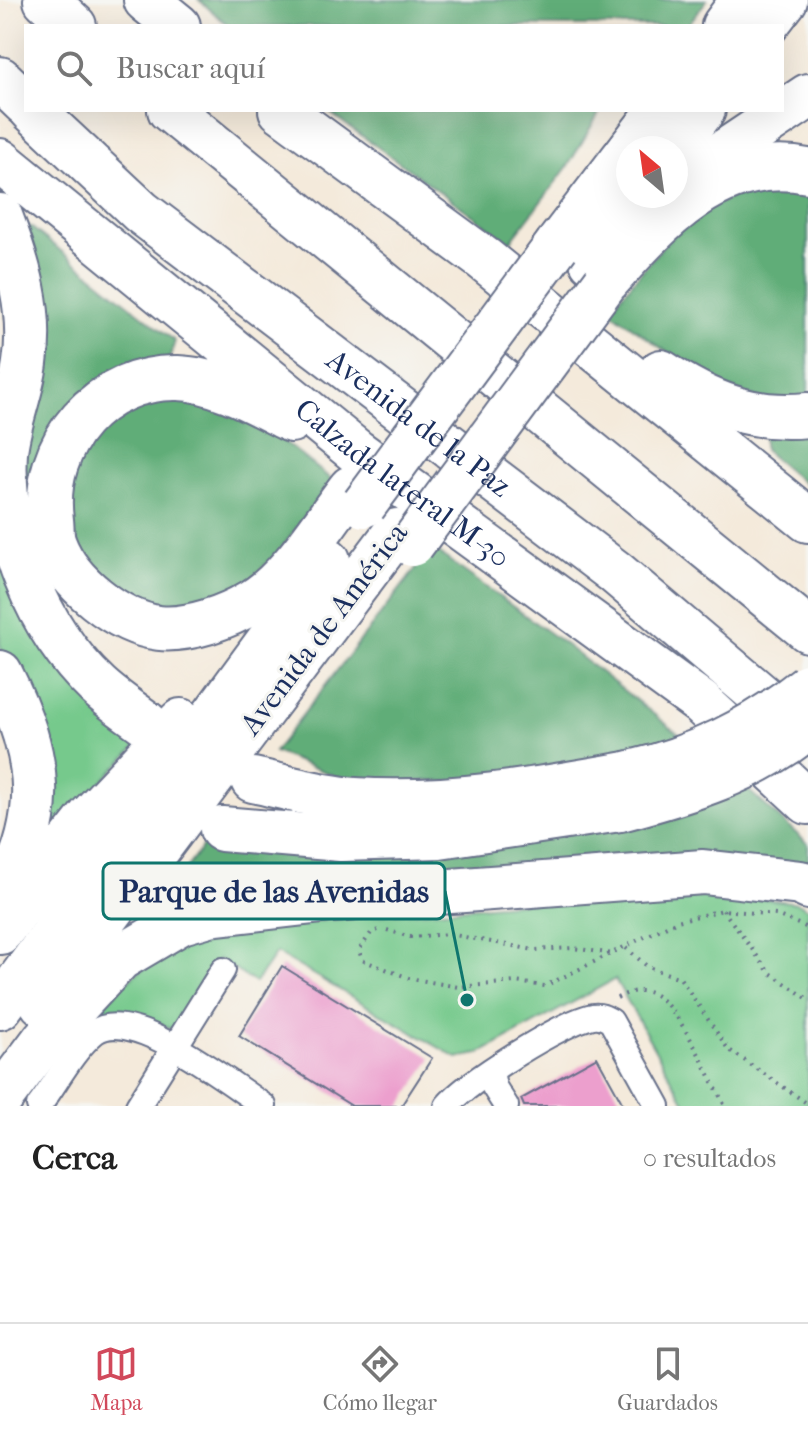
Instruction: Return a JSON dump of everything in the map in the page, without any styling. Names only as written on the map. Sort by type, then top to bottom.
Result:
[{"type":"highway","points":[[46,0],[72,24]]},
{"type":"highway","points":[[146,0],[176,24]]},
{"type":"highway","points":[[725,24],[743,0]]},
{"type":"highway","points":[[767,24],[785,0]]},
{"type":"highway","points":[[0,79],[24,102]]},
{"type":"highway","points":[[784,111],[808,96]]},
{"type":"highway","name":"Avenida de la Paz","points":[[34,112],[141,212],[615,572],[808,735]]},
{"type":"highway","points":[[172,112],[808,630]]},
{"type":"highway","points":[[284,112],[484,259],[808,520]]},
{"type":"highway","name":"Avenida de América","points":[[640,136],[658,112]]},
{"type":"highway","points":[[683,136],[701,112]]},
{"type":"highway","points":[[688,176],[783,112]]},
{"type":"highway","points":[[0,142],[90,237]]},
{"type":"highway","name":"Calzada lateral M-30","points":[[0,161],[90,237],[372,506],[700,702],[808,802]]},
{"type":"highway","points":[[0,932],[90,817],[197,705],[331,540],[372,506],[497,294],[585,270],[656,226],[706,188],[734,175],[766,168],[808,171]]},
{"type":"highway","name":"Avenida de América","points":[[5,1040],[303,658],[372,506],[547,325],[579,297],[585,270],[616,187]]},
{"type":"highway","name":"Avenida de América","points":[[5,1040],[333,553],[585,270],[630,208]]},
{"type":"highway","points":[[585,270],[653,208]]},
{"type":"highway","points":[[0,216],[25,289],[26,361],[5,450],[3,492],[10,538],[48,627],[98,686],[146,723]]},
{"type":"highway","points":[[484,259],[696,395],[753,415],[808,415]]},
{"type":"highway","points":[[0,267],[3,279],[0,298]]},
{"type":"highway","points":[[405,304],[487,346],[808,602]]},
{"type":"highway","points":[[180,378],[213,385],[372,506],[253,602],[203,623],[159,628],[120,614],[80,584],[54,544],[48,497],[54,461],[77,421],[107,396],[144,380],[180,378]]},
{"type":"highway","points":[[0,673],[15,703],[34,760],[34,817],[19,870],[0,902]]},
{"type":"highway","points":[[222,829],[341,839],[439,836],[624,791],[748,729],[808,686]]},
{"type":"highway","points":[[253,780],[353,800],[447,800],[528,791],[697,788],[749,766],[808,727]]},
{"type":"highway","points":[[0,1099],[45,1039],[120,958],[181,922],[209,914],[331,900],[703,872],[801,883],[808,887]]},
{"type":"highway","points":[[0,971],[71,875]]},
{"type":"street","points":[[138,1106],[223,970]]},
{"type":"street","points":[[447,1106],[491,1071],[580,1020],[598,1016],[611,1021],[658,1106]]},
{"type":"street","points":[[39,1106],[97,1031],[111,1025],[127,1026],[175,1049],[264,1106]]},
{"type":"street","points":[[491,1071],[494,1087],[506,1106]]},
{"type":"path","points":[[723,910],[769,972],[808,999]]},
{"type":"path","points":[[613,954],[573,948],[534,950],[449,934],[410,937],[381,929],[371,933],[359,950],[362,960],[409,978],[458,987],[515,982],[545,986],[626,948],[677,921],[723,910],[776,915],[808,928]]},
{"type":"path","points":[[626,948],[648,967],[680,978],[728,1049],[808,1104]]},
{"type":"path","points":[[598,1016],[608,1003],[633,990],[655,994],[676,1017],[725,1106]]},
{"type":"green space","points":[[199,0],[707,0],[689,24],[227,24]]},
{"type":"green space","points":[[329,112],[600,112],[568,166],[510,242]]},
{"type":"green space","points":[[748,189],[808,191],[808,395],[763,401],[700,376],[609,310],[667,241],[701,212]]},
{"type":"green space","points":[[13,213],[175,341],[169,360],[137,366],[30,536],[23,491]]},
{"type":"green space","points":[[146,396],[206,396],[260,422],[332,480],[281,549],[242,589],[169,613],[117,595],[81,555],[67,508],[71,464],[105,418]]},
{"type":"green space","points":[[808,428],[808,487],[764,450],[764,431]]},
{"type":"green space","points":[[432,548],[566,645],[689,742],[514,782],[348,781],[274,752]]},
{"type":"green space","points":[[0,560],[140,743],[38,847],[42,744],[0,645]]},
{"type":"green space","points":[[746,788],[808,844],[808,876],[188,904],[182,874],[206,842]]},
{"type":"green space","points":[[685,889],[798,903],[808,909],[808,1106],[687,1106],[615,979],[479,1054],[457,1058],[276,953],[255,983],[218,959],[173,1030],[135,1017],[115,1017],[95,1023],[90,1017],[134,975],[201,931]]},
{"type":"building","points":[[282,966],[432,1058],[401,1106],[352,1106],[239,1036]]},
{"type":"building","points":[[597,1057],[624,1106],[524,1106],[521,1099]]},
{"type":"place","name":"Parque de las Avenidas","points":[[467,1000]]}]
